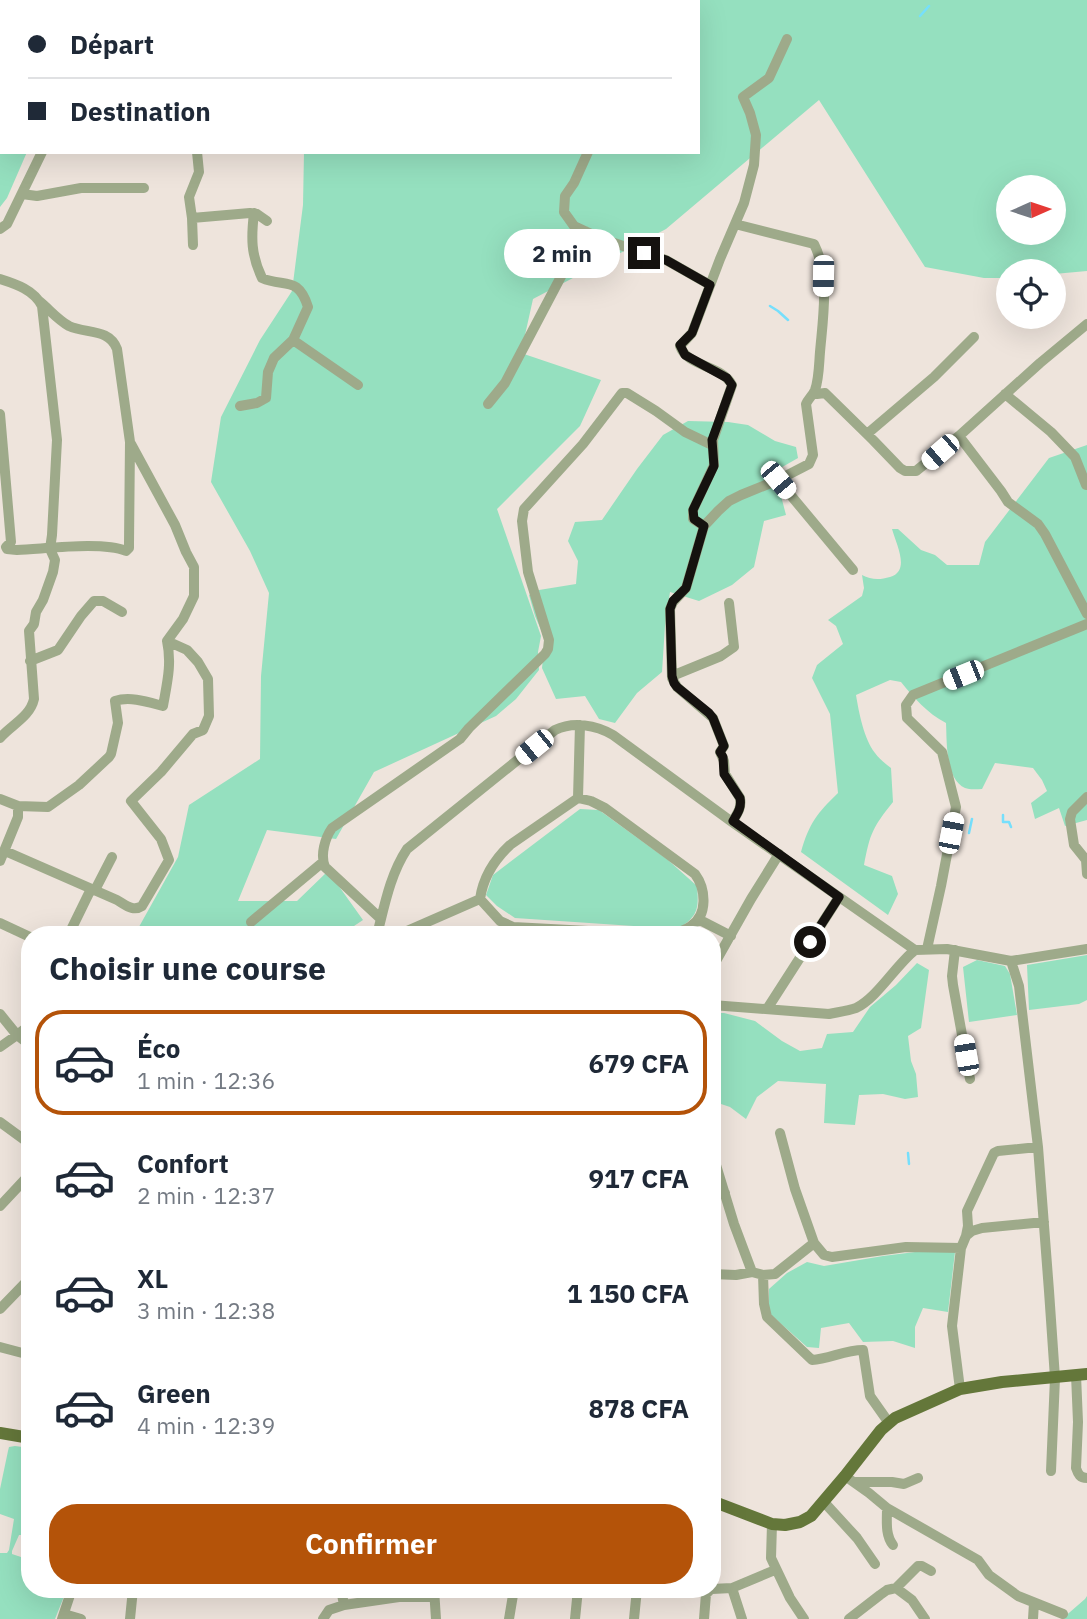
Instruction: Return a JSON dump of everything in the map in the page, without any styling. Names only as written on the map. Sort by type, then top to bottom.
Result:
[{"type":"main road","points":[[721,1504],[772,1524],[800,1522],[811,1516],[823,1501],[850,1479],[881,1430],[895,1418],[960,1389],[1002,1382],[1081,1375]]},
{"type":"main road","points":[[0,1433],[21,1436]]},
{"type":"street","points":[[704,526],[692,515],[714,466],[712,440],[732,385],[727,378],[685,355],[680,345],[692,333],[744,203],[754,165],[756,135],[743,97],[769,78],[787,39]]},
{"type":"street","points":[[0,229],[7,224],[41,154]]},
{"type":"street","points":[[193,245],[189,197],[199,172],[197,154]]},
{"type":"street","points":[[587,154],[565,196],[564,212],[574,226],[602,239],[666,260],[710,285]]},
{"type":"street","points":[[22,194],[37,197],[81,188],[144,188]]},
{"type":"street","points":[[192,218],[254,213],[267,221]]},
{"type":"street","points":[[240,406],[257,403],[266,398],[268,372],[274,358],[293,340],[307,307],[304,294],[299,289],[284,282],[262,278],[254,263],[254,213]]},
{"type":"street","points":[[733,821],[741,803],[723,771],[724,761],[720,752],[724,746],[713,718],[677,687],[672,676],[670,609],[673,601],[686,588],[704,526],[729,501],[811,462],[813,455],[806,404],[815,392],[823,315],[823,276],[820,256],[814,244],[735,224]]},
{"type":"street","points":[[488,404],[505,383],[585,231]]},
{"type":"street","points":[[0,279],[35,296],[65,324],[81,330],[101,332],[115,344],[130,442],[129,548],[126,551],[83,547],[3,548]]},
{"type":"street","points":[[0,738],[31,709],[34,699],[29,631],[43,600],[55,560],[50,549],[57,440],[43,312],[39,301]]},
{"type":"street","points":[[815,392],[825,393],[900,468],[911,472],[921,469],[1087,324]]},
{"type":"street","points":[[867,434],[975,337]]},
{"type":"street","points":[[293,340],[358,385]]},
{"type":"street","points":[[381,919],[325,867],[323,862],[327,837],[332,828],[460,739],[545,654],[549,640],[528,572],[522,514],[528,504],[583,444],[620,395],[625,393],[712,446]]},
{"type":"street","points":[[1005,394],[1051,432],[1075,457],[1086,485]]},
{"type":"street","points":[[0,414],[11,542],[3,548]]},
{"type":"street","points":[[959,436],[1008,502],[1038,524],[1087,614]]},
{"type":"street","points":[[0,799],[18,806],[51,805],[79,785],[111,754],[118,723],[115,701],[142,701],[163,706],[170,673],[167,641],[183,619],[194,596],[194,567],[175,525],[130,442]]},
{"type":"street","points":[[778,480],[853,570]]},
{"type":"street","points":[[30,661],[58,650],[94,601],[103,601],[122,612]]},
{"type":"street","points":[[672,676],[721,656],[734,647],[729,603]]},
{"type":"street","points":[[927,950],[956,807],[942,752],[907,718],[906,705],[913,695],[1087,624]]},
{"type":"street","points":[[18,806],[18,817],[2,856],[93,890],[131,908],[142,906],[169,860],[161,839],[131,801],[161,772],[193,734],[203,730],[209,716],[208,679],[187,650],[167,641]]},
{"type":"street","points":[[578,799],[580,725]]},
{"type":"street","points":[[380,926],[385,902],[400,860],[407,849],[555,730],[561,726],[580,725],[603,729],[613,735],[915,950],[940,948],[1011,961],[1087,949]]},
{"type":"street","points":[[1087,797],[1072,812],[1070,819],[1074,845],[1086,860],[1087,874]]},
{"type":"street","points":[[480,899],[482,885],[500,854],[578,799],[591,801],[605,808],[695,874],[701,883],[703,908],[691,926]]},
{"type":"street","points":[[721,954],[779,855]]},
{"type":"street","points":[[73,926],[112,858]]},
{"type":"street","points":[[251,922],[323,862]]},
{"type":"street","points":[[767,1009],[839,897]]},
{"type":"street","points":[[480,899],[500,921],[511,926]]},
{"type":"street","points":[[418,926],[480,899]]},
{"type":"street","points":[[698,919],[712,926]]},
{"type":"street","points":[[0,923],[21,933]]},
{"type":"street","points":[[721,930],[732,936]]},
{"type":"street","points":[[721,1006],[828,1014],[855,1008],[866,1002],[915,950]]},
{"type":"street","points":[[955,950],[953,985],[970,1079]]},
{"type":"street","points":[[1011,961],[1019,986],[1044,1222],[1055,1378],[1051,1471]]},
{"type":"street","points":[[0,1014],[21,1038]]},
{"type":"street","points":[[0,1047],[21,1032]]},
{"type":"street","points":[[0,1122],[21,1137]]},
{"type":"street","points":[[780,1133],[795,1189],[814,1243],[824,1255],[832,1257],[906,1247],[961,1248]]},
{"type":"street","points":[[960,1389],[952,1326],[961,1248],[968,1226],[967,1211],[994,1153],[1038,1147]]},
{"type":"street","points":[[721,1180],[752,1272]]},
{"type":"street","points":[[0,1206],[21,1184]]},
{"type":"street","points":[[721,1194],[725,1193]]},
{"type":"street","points":[[966,1236],[982,1228],[1044,1222]]},
{"type":"street","points":[[721,1274],[752,1272],[775,1274],[814,1243]]},
{"type":"street","points":[[763,1275],[767,1317],[808,1357],[817,1360],[863,1350],[870,1396],[889,1423]]},
{"type":"street","points":[[0,1309],[21,1287]]},
{"type":"street","points":[[0,1347],[21,1353]]},
{"type":"street","points":[[1081,1375],[1076,1468],[1080,1477],[1087,1478]]},
{"type":"street","points":[[850,1479],[904,1484],[918,1479]]},
{"type":"street","points":[[850,1479],[887,1508],[978,1560],[989,1575],[1018,1597],[1063,1614]]},
{"type":"street","points":[[823,1501],[875,1564]]},
{"type":"street","points":[[887,1508],[887,1532],[893,1545]]},
{"type":"street","points":[[772,1524],[771,1558],[775,1570],[804,1619]]},
{"type":"street","points":[[850,1619],[887,1590],[896,1588],[918,1566],[931,1571]]},
{"type":"street","points":[[721,1589],[732,1588],[775,1570]]},
{"type":"street","points":[[732,1588],[742,1619]]},
{"type":"street","points":[[896,1588],[912,1600],[925,1619]]},
{"type":"street","points":[[69,1598],[63,1617],[81,1619]]},
{"type":"street","points":[[130,1619],[132,1598]]},
{"type":"street","points":[[343,1598],[344,1605]]},
{"type":"street","points":[[323,1619],[329,1610],[344,1605],[392,1598]]},
{"type":"street","points":[[434,1598],[436,1619]]},
{"type":"street","points":[[509,1619],[512,1598]]},
{"type":"street","points":[[575,1619],[577,1598]]},
{"type":"street","points":[[634,1619],[636,1598]]},
{"type":"street","points":[[704,1619],[706,1598]]},
{"type":"street","points":[[1033,1619],[1034,1603]]},
{"type":"green space","points":[[700,0],[1087,0],[1087,271],[1066,273],[1066,259],[996,259],[996,278],[925,267],[819,100],[666,229],[533,299],[521,353],[601,380],[580,426],[497,509],[541,636],[539,670],[516,699],[496,716],[374,772],[336,839],[267,830],[238,901],[297,901],[328,871],[363,920],[354,926],[139,926],[178,857],[189,805],[260,759],[261,676],[269,593],[250,551],[211,482],[221,417],[260,340],[292,291],[303,205],[304,154],[700,154]]},
{"type":"green space","points":[[0,154],[26,154],[7,198],[0,207]]},
{"type":"green space","points":[[688,421],[748,425],[775,441],[796,447],[798,458],[777,470],[786,515],[764,521],[754,567],[732,585],[699,601],[670,592],[662,672],[637,693],[615,723],[599,719],[585,696],[556,699],[542,668],[545,639],[529,595],[539,590],[576,584],[578,561],[568,541],[575,522],[602,520],[663,435]]},
{"type":"green space","points":[[1087,445],[1087,820],[1065,826],[1059,808],[1035,819],[1031,803],[1047,791],[1033,768],[995,763],[982,789],[967,789],[958,783],[948,759],[946,723],[927,710],[901,682],[890,680],[856,695],[868,741],[877,755],[891,768],[893,802],[873,831],[864,865],[892,876],[898,894],[888,915],[801,852],[815,820],[838,793],[830,714],[812,678],[817,665],[843,644],[836,626],[828,620],[862,596],[862,575],[883,579],[896,574],[900,569],[900,556],[892,529],[898,529],[921,550],[935,555],[947,565],[979,565],[985,542],[1049,458]]},
{"type":"green space","points":[[580,809],[599,810],[668,860],[697,886],[698,901],[693,916],[682,926],[634,926],[515,918],[486,895],[493,875]]},
{"type":"green space","points":[[1087,955],[1087,1000],[1079,1004],[1029,1010],[1027,965]]},
{"type":"green space","points":[[977,960],[1005,966],[1010,974],[1017,1015],[969,1022],[963,967]]},
{"type":"green space","points":[[917,963],[929,970],[921,1028],[908,1036],[918,1097],[905,1099],[883,1094],[859,1095],[855,1125],[824,1123],[826,1084],[778,1081],[757,1097],[746,1119],[721,1104],[721,1013],[755,1021],[800,1051],[822,1048],[827,1034],[853,1032],[870,1007]]},
{"type":"green space","points":[[923,1251],[955,1252],[948,1312],[923,1308],[915,1327],[915,1348],[893,1341],[863,1342],[849,1323],[821,1328],[819,1348],[807,1347],[769,1313],[769,1289],[787,1273],[807,1262],[824,1266]]},
{"type":"green space","points":[[9,1447],[21,1447],[21,1535],[12,1554],[21,1557],[21,1598],[63,1598],[55,1619],[0,1619],[0,1553],[7,1553],[9,1550],[14,1519],[0,1514],[0,1489]]},
{"type":"green space","points":[[1087,1596],[1087,1619],[1062,1619],[1085,1599]]},
{"type":"waterway","points":[[920,16],[929,6]]},
{"type":"waterway","points":[[770,306],[788,320]]},
{"type":"waterway","points":[[1003,815],[1003,822],[1009,822],[1011,827]]},
{"type":"waterway","points":[[969,833],[972,819]]},
{"type":"waterway","points":[[908,1153],[909,1164]]},
{"type":"route","points":[[644,253],[666,260],[710,285],[692,333],[680,345],[685,355],[727,378],[732,385],[712,440],[714,466],[692,515],[704,526],[686,588],[673,601],[670,609],[672,676],[677,687],[713,718],[724,746],[720,752],[724,761],[723,771],[741,803],[733,821],[839,897],[810,942]]}]
